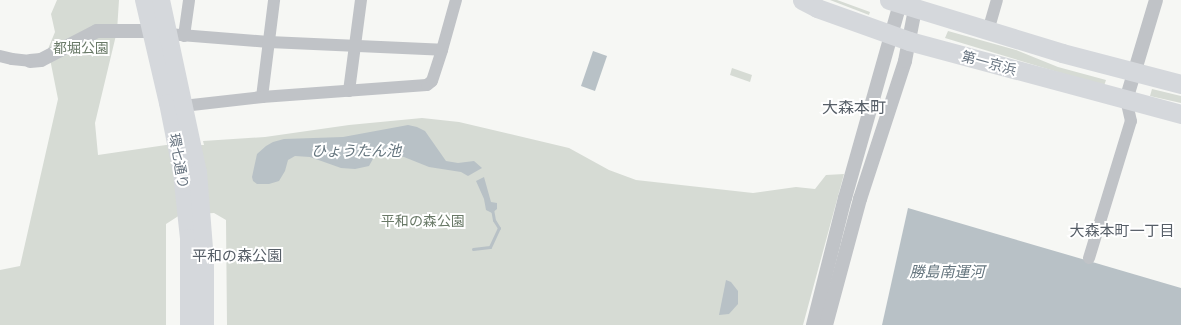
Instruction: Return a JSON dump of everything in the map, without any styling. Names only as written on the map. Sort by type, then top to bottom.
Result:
[{"type":"highway","name":"第一京浜","points":[[802,0],[817,8],[900,38],[1181,114]]},
{"type":"highway","points":[[902,4],[988,31],[1181,84]]},
{"type":"main road","name":"環七通り","points":[[144,0],[150,31],[185,145],[203,216],[205,325]]},
{"type":"main road","name":"環七通り","points":[[161,0],[176,35],[184,106],[184,188],[189,238],[189,325]]},
{"type":"street","points":[[176,35],[189,0]]},
{"type":"street","points":[[262,97],[274,0]]},
{"type":"street","points":[[349,90],[361,0]]},
{"type":"street","points":[[184,106],[262,97],[426,84],[432,81],[456,0]]},
{"type":"street","points":[[988,31],[997,0]]},
{"type":"street","points":[[1089,258],[1130,121],[1126,100],[1156,0]]},
{"type":"street","points":[[826,325],[860,198],[894,97],[902,4]]},
{"type":"street","points":[[0,56],[30,61],[41,60],[97,31],[150,31],[176,35],[269,42],[442,50]]},
{"type":"street","points":[[813,325],[845,198],[900,38]]},
{"type":"green space","name":"平和の森公園","points":[[57,0],[119,0],[117,31],[95,123],[98,155],[166,145],[204,145],[203,141],[265,137],[349,125],[422,118],[459,122],[569,148],[609,170],[636,180],[753,193],[796,187],[815,189],[826,175],[844,174],[803,325],[227,325],[226,220],[214,213],[180,215],[166,224],[166,325],[0,325],[0,270],[20,266],[58,99],[48,49],[55,32],[51,14]]},
{"type":"green space","points":[[830,0],[837,0],[870,12],[869,15]]},
{"type":"green space","points":[[948,31],[1016,50],[1058,67],[1106,80],[1104,86],[945,38]]},
{"type":"green space","points":[[732,68],[752,75],[750,82],[730,75]]},
{"type":"green space","points":[[1152,89],[1181,96],[1181,103],[1150,96]]},
{"type":"water","points":[[593,51],[607,56],[595,91],[581,86]]},
{"type":"water","name":"ひょうたん池","points":[[408,125],[425,131],[446,161],[458,163],[474,161],[482,168],[468,176],[461,172],[429,167],[404,157],[397,156],[374,157],[369,166],[355,169],[341,168],[310,157],[295,156],[288,160],[285,171],[279,181],[269,184],[257,184],[253,181],[252,177],[257,154],[273,142],[284,139],[343,137]]},
{"type":"water","points":[[484,177],[491,202],[497,203],[497,209],[492,213],[486,210],[484,199],[476,181]]},
{"type":"water","name":"勝島南運河","points":[[908,208],[1181,288],[1181,325],[882,325]]},
{"type":"water","points":[[726,280],[731,282],[738,291],[738,304],[729,314],[719,315]]},
{"type":"waterway","points":[[473,249],[490,247],[499,228],[494,220],[492,209]]},
{"type":"district","name":"大森本町","points":[[854,108]]},
{"type":"district","name":"大森本町一丁目","points":[[1122,232]]},
{"type":"district","name":"平和の森公園","points":[[237,257]]},
{"type":"park label","name":"都堀公園","points":[[81,48]]}]
